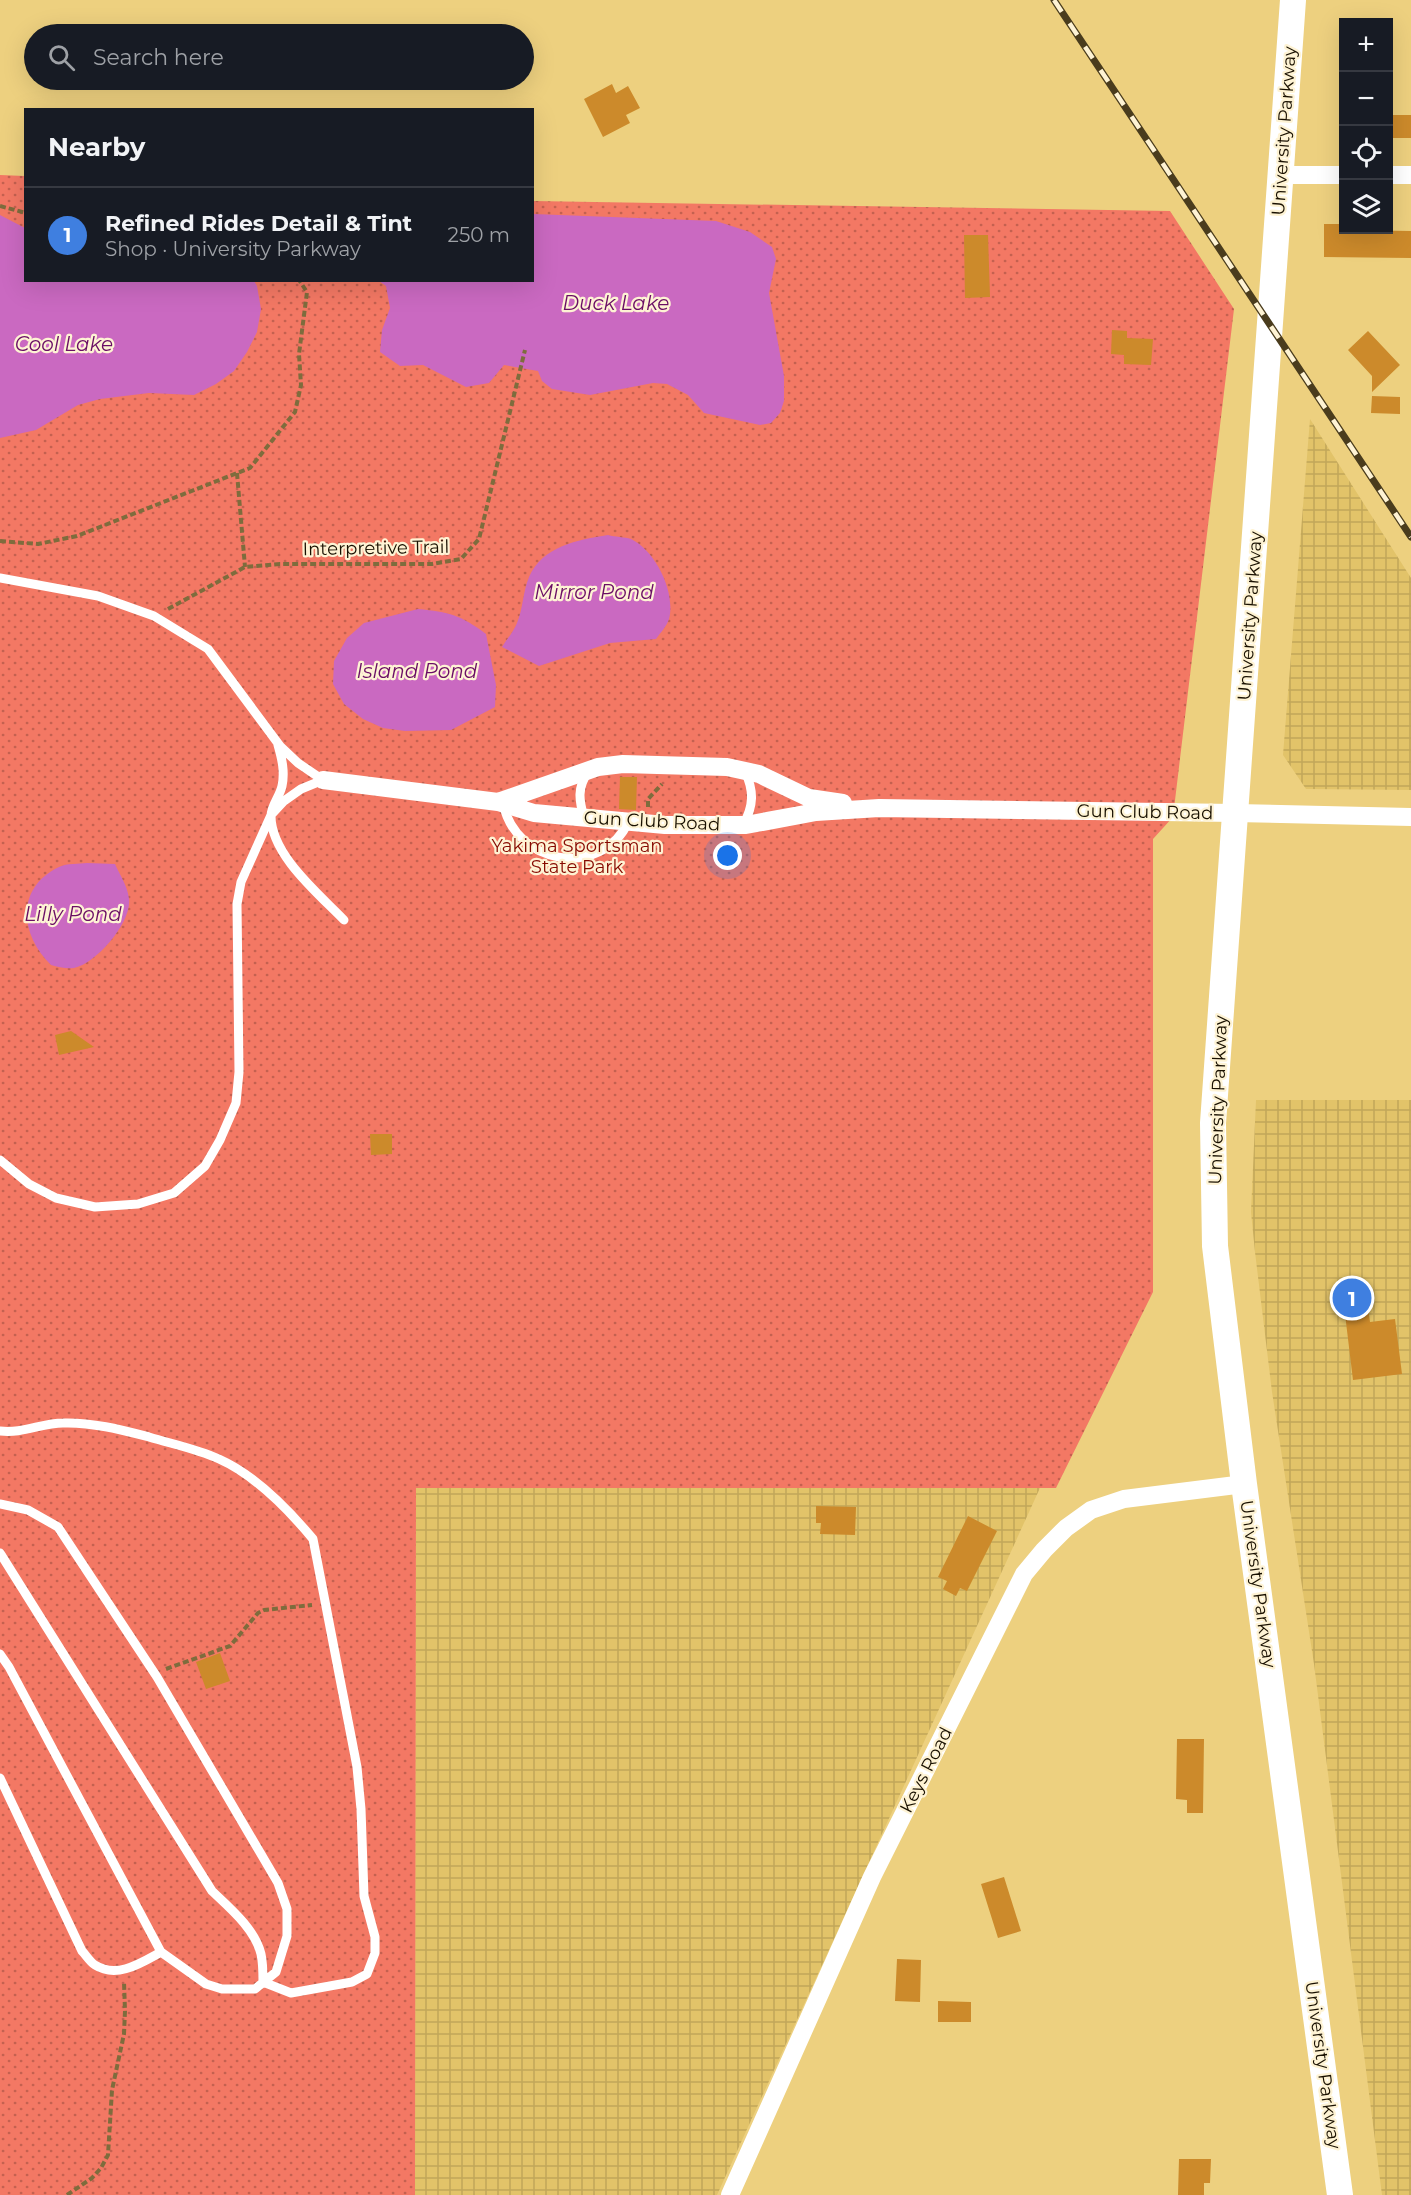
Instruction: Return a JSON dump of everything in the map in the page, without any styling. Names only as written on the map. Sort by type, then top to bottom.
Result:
[{"type":"main road","name":"University Parkway","points":[[1293,0],[1214,1123],[1214,1212],[1215,1246],[1244,1484],[1340,2195]]},
{"type":"street","points":[[1281,175],[1339,175]]},
{"type":"street","points":[[1393,175],[1411,175]]},
{"type":"street","name":"Gun Club Road","points":[[500,803],[598,767],[623,764],[727,767],[759,774],[809,798],[879,808]]},
{"type":"street","name":"Gun Club Road","points":[[323,780],[500,803],[534,813],[648,823],[743,825],[816,812],[879,808],[1411,817]]},
{"type":"street","name":"Keys Road","points":[[730,2195],[872,1877],[1024,1574],[1066,1528],[1091,1510],[1124,1499],[1244,1484]]},
{"type":"lane","points":[[0,578],[98,596],[154,616],[208,649],[278,743],[298,763],[323,780]]},
{"type":"lane","points":[[0,1160],[29,1184],[56,1198],[94,1208],[138,1204],[174,1193],[205,1166],[220,1140],[236,1103],[239,1072],[237,904],[242,882],[282,786],[283,763],[278,743]]},
{"type":"lane","points":[[584,818],[579,796],[582,780],[589,770]]},
{"type":"lane","points":[[743,825],[751,807],[753,794],[745,771]]},
{"type":"lane","points":[[271,815],[284,801],[301,789],[323,780]]},
{"type":"lane","points":[[500,803],[516,834],[532,848],[555,856],[582,857],[602,852],[617,841],[629,821]]},
{"type":"lane","points":[[271,815],[275,834],[289,860],[344,920]]},
{"type":"lane","points":[[0,1431],[12,1432],[62,1423],[91,1426],[124,1430],[200,1452],[221,1460],[264,1488],[295,1517],[313,1539],[357,1767],[364,1896],[375,1937],[375,1953],[367,1974],[352,1982],[291,1993],[263,1982]]},
{"type":"lane","points":[[0,1504],[28,1510],[58,1527],[154,1673],[278,1883],[286,1910],[287,1936],[276,1972],[255,1989],[222,1989],[190,1975],[161,1952],[0,1654]]},
{"type":"lane","points":[[0,1553],[213,1891],[240,1918],[252,1937],[260,1952],[263,1982]]},
{"type":"lane","points":[[0,1778],[82,1951],[94,1964],[110,1970],[134,1968],[161,1952]]},
{"type":"path","points":[[0,206],[24,212]]},
{"type":"path","points":[[0,541],[38,544],[77,536],[250,468],[295,412],[301,385],[299,354],[307,292],[300,282]]},
{"type":"path","name":"Interpretive Trail","points":[[154,616],[245,567],[280,564],[432,564],[461,559],[479,539],[525,350]]},
{"type":"path","points":[[237,473],[245,567]]},
{"type":"path","points":[[648,823],[648,799],[678,766]]},
{"type":"path","points":[[154,1673],[230,1646],[258,1613],[264,1610],[325,1604]]},
{"type":"path","points":[[67,2195],[92,2178],[108,2155],[112,2090],[124,2022],[122,1969]]},
{"type":"shaded area","points":[[1310,419],[1411,578],[1411,790],[1306,789],[1283,755]]},
{"type":"shaded area","points":[[1256,1100],[1411,1100],[1411,2195],[1382,2195],[1314,1664],[1272,1392],[1255,1252],[1251,1212]]},
{"type":"shaded area","points":[[416,1488],[1040,1488],[717,2195],[415,2195]]},
{"type":"green space","name":"Yakima Sportsman State Park","points":[[0,175],[24,176],[24,282],[534,282],[534,201],[1170,211],[1234,309],[1173,817],[1153,839],[1153,1292],[1056,1488],[416,1488],[415,2195],[0,2195]]},
{"type":"water","name":"Duck Lake","points":[[534,214],[716,221],[750,232],[772,247],[776,259],[769,293],[784,376],[784,401],[780,413],[771,423],[760,425],[704,413],[688,395],[667,384],[653,383],[590,395],[552,389],[542,381],[538,371],[504,365],[489,383],[466,387],[423,365],[400,366],[380,352],[382,330],[390,308],[386,286],[380,282],[534,282]]},
{"type":"water","name":"Cool Lake","points":[[0,215],[24,227],[24,282],[255,282],[261,309],[257,332],[234,371],[216,384],[194,395],[149,393],[100,399],[78,405],[36,430],[0,438]]},
{"type":"water","name":"Mirror Pond","points":[[608,535],[631,539],[640,545],[656,563],[662,574],[670,597],[670,609],[668,622],[656,639],[610,643],[539,666],[502,647],[517,623],[525,588],[535,566],[552,551],[562,546]]},
{"type":"water","name":"Island Pond","points":[[418,609],[454,616],[469,622],[486,634],[496,685],[495,707],[451,730],[405,731],[383,728],[363,719],[344,704],[333,684],[334,661],[347,638],[364,623]]},
{"type":"water","name":"Lilly Pond","points":[[87,863],[115,864],[129,899],[125,919],[111,941],[83,965],[62,968],[51,965],[33,940],[28,926],[29,899],[35,887],[45,876],[59,867]]},
{"type":"building","points":[[612,84],[616,93],[628,86],[640,108],[626,115],[630,123],[603,137],[584,99]]},
{"type":"building","points":[[1393,115],[1411,115],[1411,138],[1393,138]]},
{"type":"building","points":[[1324,224],[1339,224],[1339,234],[1393,234],[1393,231],[1411,231],[1411,258],[1324,257]]},
{"type":"building","points":[[964,235],[988,235],[990,297],[965,298]]},
{"type":"building","points":[[1112,330],[1127,331],[1127,338],[1153,339],[1151,365],[1124,364],[1124,355],[1111,354]]},
{"type":"building","points":[[1368,331],[1400,365],[1372,392],[1372,376],[1348,350]]},
{"type":"building","points":[[1372,396],[1400,397],[1400,414],[1371,413]]},
{"type":"building","points":[[620,777],[637,777],[636,810],[619,809]]},
{"type":"building","points":[[71,1031],[94,1047],[59,1055],[55,1035]]},
{"type":"building","points":[[370,1134],[392,1134],[392,1154],[371,1155]]},
{"type":"building","points":[[1365,1283],[1370,1322],[1395,1319],[1402,1374],[1353,1380],[1345,1314],[1341,1315],[1337,1287]]},
{"type":"building","points":[[816,1506],[856,1507],[855,1535],[820,1534],[821,1523],[816,1523]]},
{"type":"building","points":[[968,1516],[997,1531],[967,1591],[960,1588],[956,1596],[943,1589],[947,1581],[938,1577]]},
{"type":"building","points":[[220,1653],[230,1681],[206,1689],[196,1662]]},
{"type":"building","points":[[1177,1739],[1204,1739],[1203,1813],[1187,1813],[1187,1800],[1176,1799]]},
{"type":"building","points":[[1004,1877],[1021,1931],[998,1938],[981,1884]]},
{"type":"building","points":[[897,1959],[921,1960],[920,2002],[895,2001]]},
{"type":"building","points":[[938,2001],[971,2002],[971,2022],[938,2022]]},
{"type":"building","points":[[1179,2159],[1211,2159],[1210,2183],[1204,2183],[1204,2195],[1178,2195]]},
{"type":"railway","points":[[1054,0],[1411,537]]},
{"type":"place","name":"Refined Rides Detail & Tint","points":[[1352,1298]]}]
